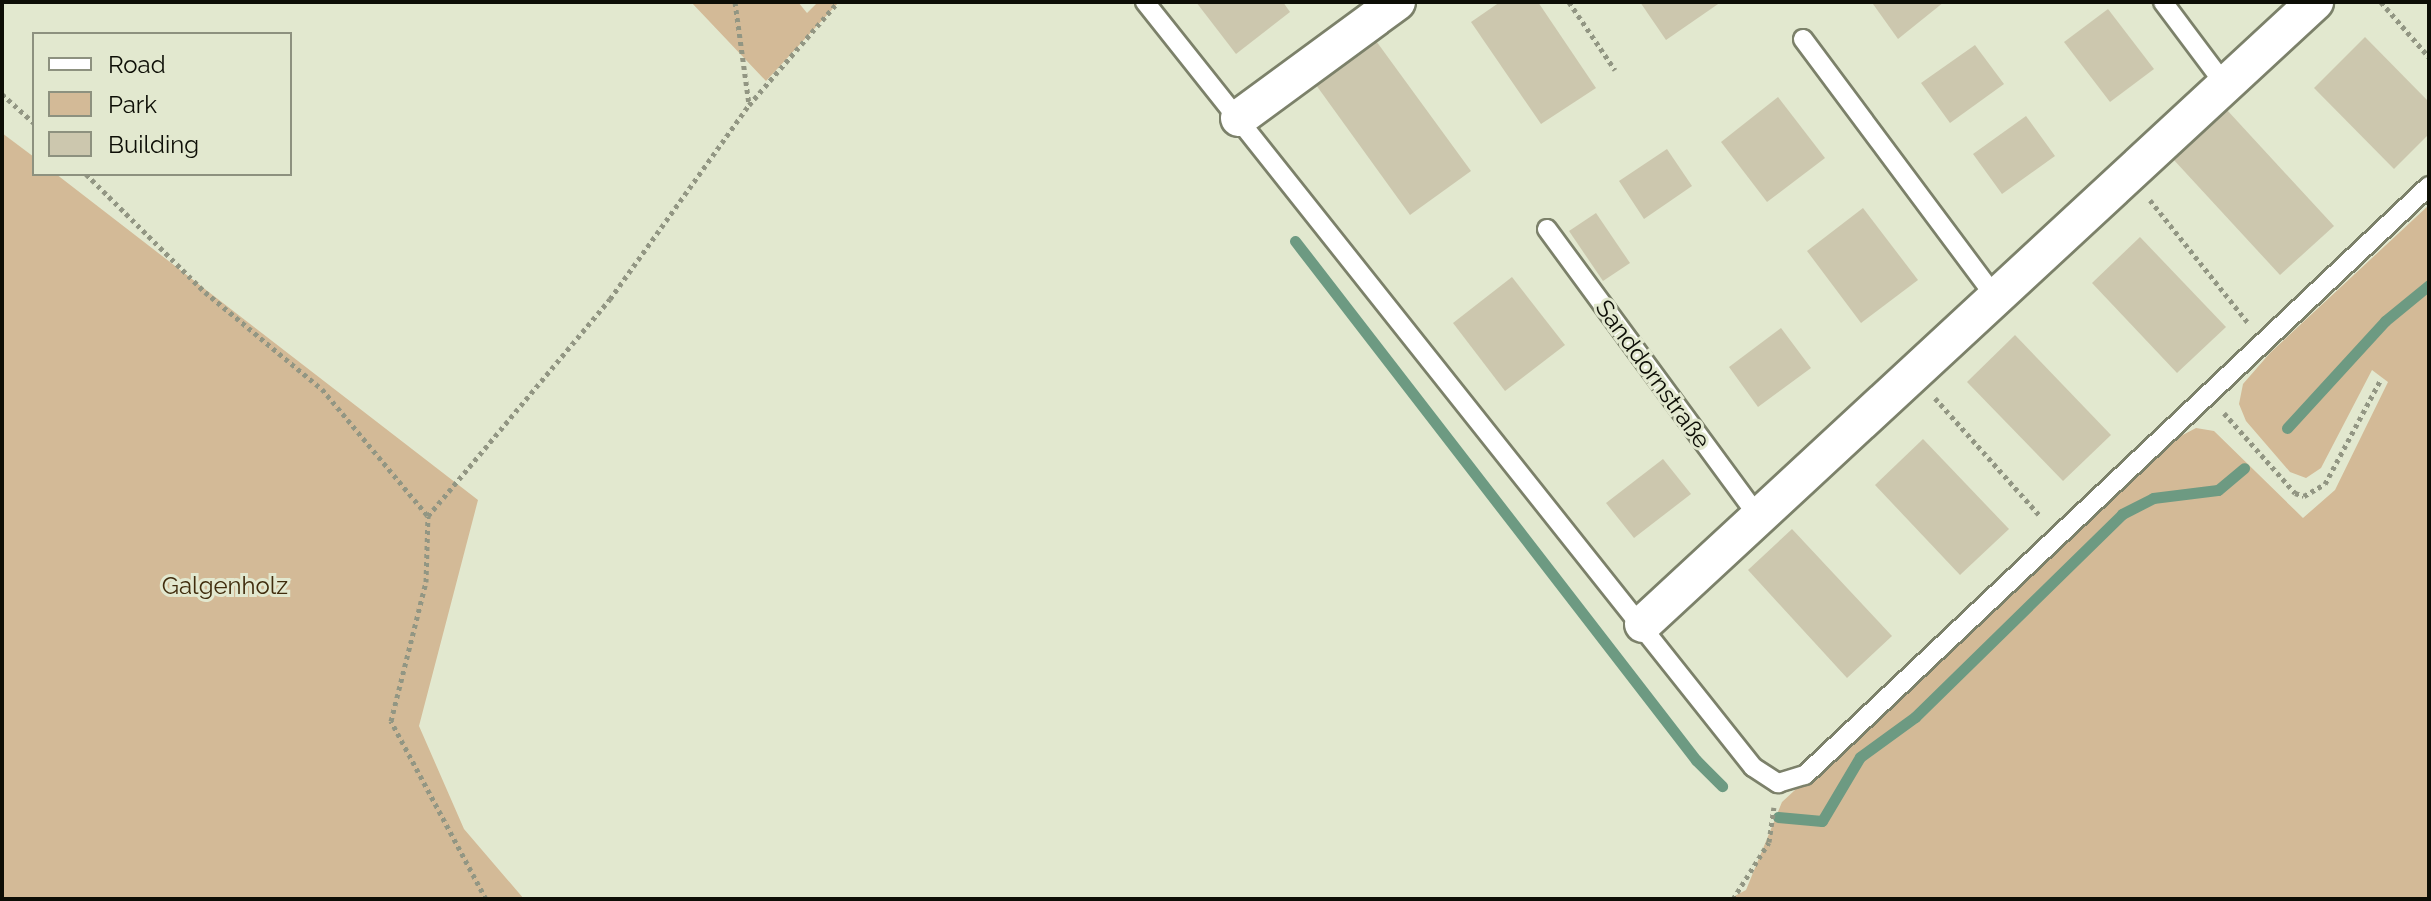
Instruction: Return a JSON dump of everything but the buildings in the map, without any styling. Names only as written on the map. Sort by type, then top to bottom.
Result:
[{"type":"street","points":[[1643,624],[2315,2]]},
{"type":"street","points":[[1239,118],[1373,9]]},
{"type":"lane","points":[[1145,2],[1643,624],[1753,767],[1778,783],[1805,775],[2056,534],[2429,186]]},
{"type":"lane","points":[[2163,2],[2225,85]]},
{"type":"lane","points":[[1803,39],[1995,297]]},
{"type":"lane","name":"Sanddornstraße","points":[[1547,229],[1759,518]]},
{"type":"path","points":[[735,2],[749,105]]},
{"type":"path","points":[[486,899],[391,721],[426,582],[428,516],[610,299],[749,105],[838,2]]},
{"type":"path","points":[[1569,2],[1615,70]]},
{"type":"path","points":[[2381,2],[2429,57]]},
{"type":"path","points":[[2,94],[32,121]]},
{"type":"path","points":[[2130,174],[2263,341]]},
{"type":"path","points":[[88,176],[205,292],[322,389],[428,516]]},
{"type":"path","points":[[1913,374],[2056,534]]},
{"type":"path","points":[[2207,395],[2295,493],[2304,496],[2325,484],[2380,381]]},
{"type":"path","points":[[1733,899],[1769,842],[1778,783]]},
{"type":"green space","points":[[691,2],[798,2],[807,13],[818,2],[839,2],[766,81]]},
{"type":"green space","name":"Galgenholz","points":[[2,133],[32,156],[32,176],[59,176],[478,500],[419,726],[464,829],[524,899],[2,899]]},
{"type":"green space","points":[[2429,205],[2429,899],[1729,899],[1746,890],[1782,802],[2177,438],[2196,428],[2214,431],[2303,518],[2335,490],[2388,382],[2372,370],[2321,468],[2306,478],[2290,472],[2246,421],[2239,404],[2243,384],[2270,353]]},
{"type":"waterway","points":[[1295,241],[1696,760],[1722,786]]},
{"type":"waterway","points":[[2287,428],[2385,321],[2429,285]]},
{"type":"waterway","points":[[1778,817],[1822,821],[1860,757],[1915,717],[2122,514],[2153,498],[2218,490],[2244,468]]}]
